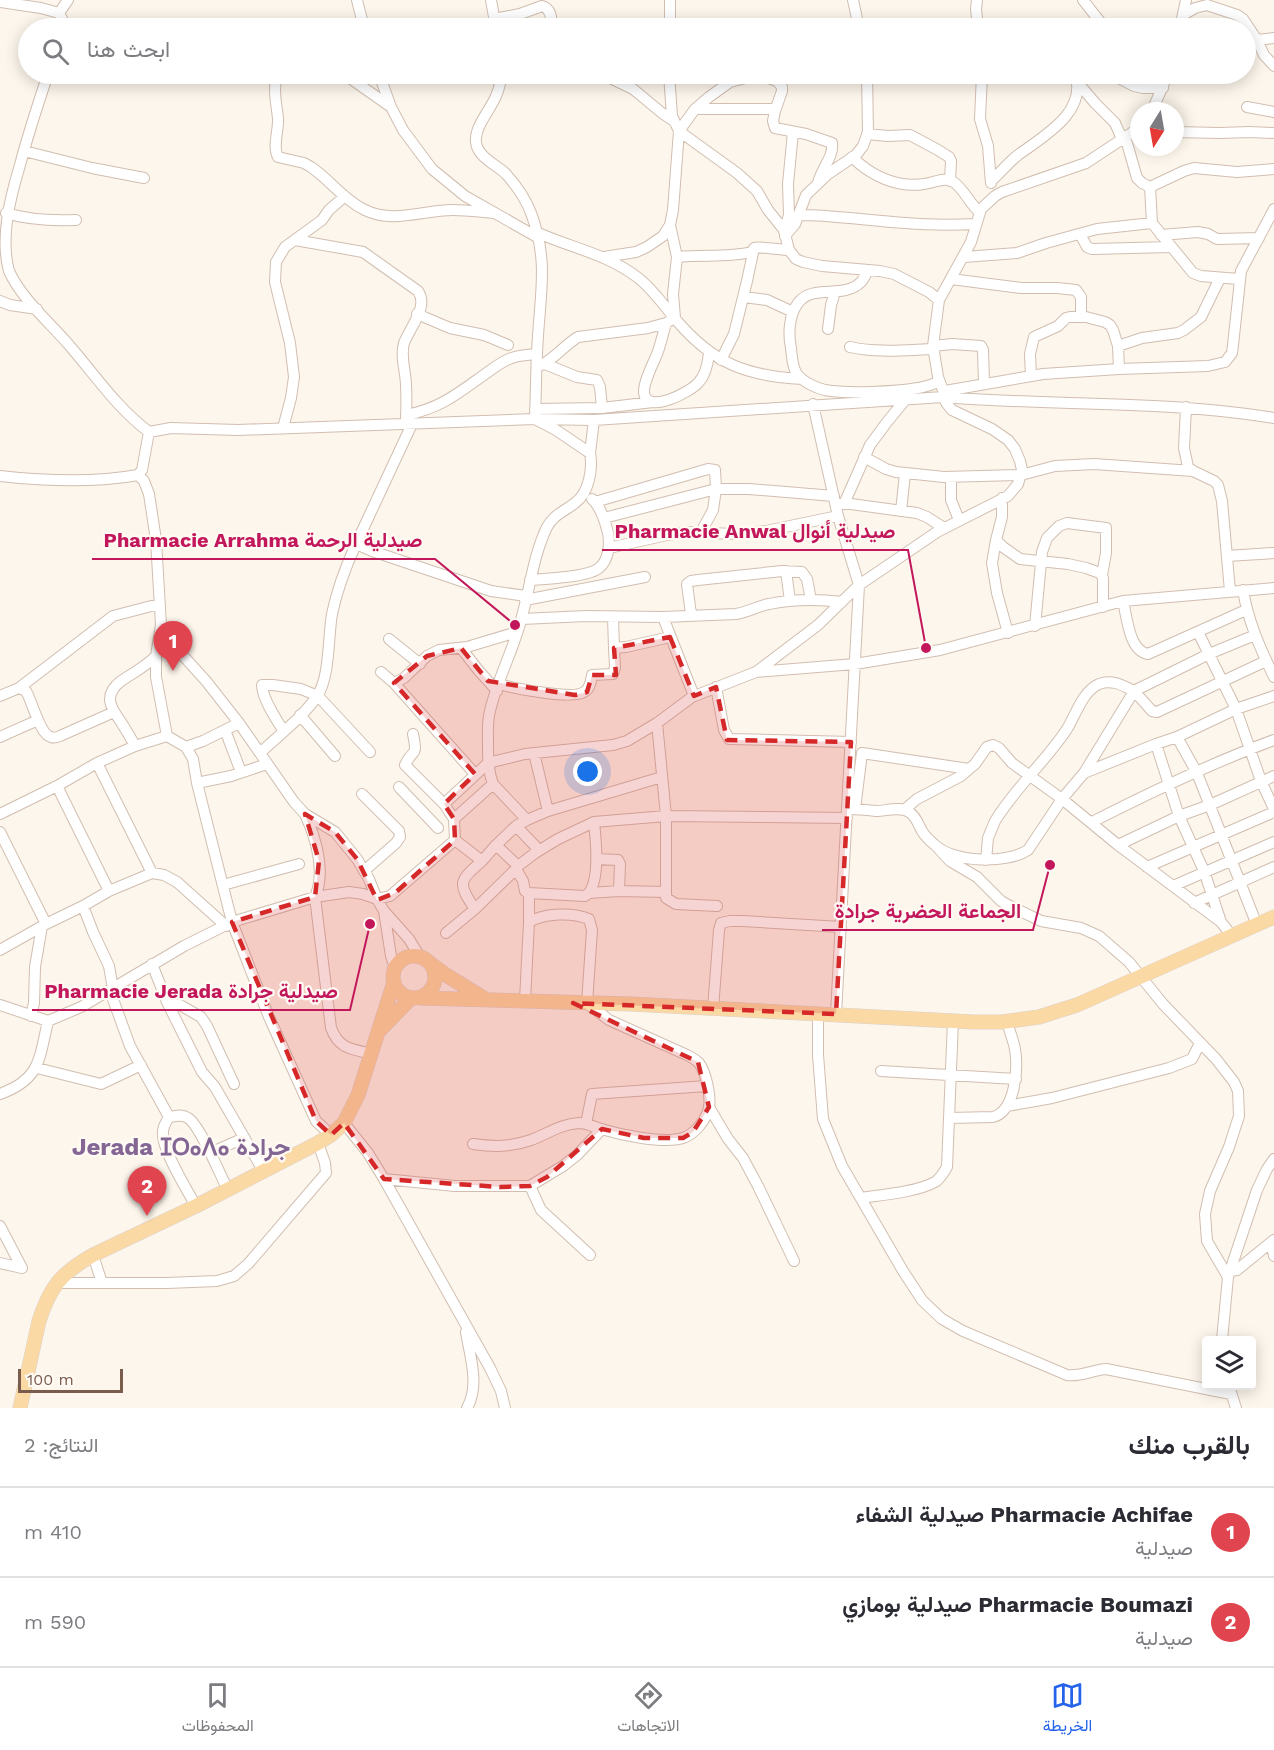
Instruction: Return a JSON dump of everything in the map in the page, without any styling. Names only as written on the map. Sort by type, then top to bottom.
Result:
[{"type":"main road","points":[[485,999],[424,959],[405,958],[395,968],[394,982],[400,993],[416,998],[525,1000],[953,1021],[1007,1021],[1039,1017],[1077,1005],[1274,917]]},
{"type":"main road","points":[[379,1031],[416,998],[430,991],[435,973],[424,959]]},
{"type":"main road","points":[[20,1408],[39,1321],[56,1283],[66,1272],[93,1255],[196,1206],[317,1144],[344,1123],[358,1095],[394,982]]},
{"type":"street","points":[[59,13],[68,0]]},
{"type":"street","points":[[357,0],[362,18]]},
{"type":"street","points":[[491,0],[494,18]]},
{"type":"street","points":[[670,0],[670,18]]},
{"type":"street","points":[[853,0],[857,18]]},
{"type":"street","points":[[977,0],[977,18]]},
{"type":"street","points":[[1083,0],[1097,18]]},
{"type":"street","points":[[1182,18],[1186,0]]},
{"type":"street","points":[[0,2],[40,8],[59,13],[62,18]]},
{"type":"street","points":[[1183,15],[1209,2],[1241,18]]},
{"type":"street","points":[[510,18],[542,6],[546,7],[550,18]]},
{"type":"street","points":[[1274,38],[1257,40],[1264,55],[1274,66]]},
{"type":"street","points":[[45,84],[6,213],[4,257],[9,273],[29,303],[38,309],[124,412],[149,432],[171,428],[238,430],[535,414],[669,400],[700,381],[709,353]]},
{"type":"street","points":[[275,84],[278,118],[276,156],[311,167],[321,173],[344,196],[368,211],[399,217],[452,210],[494,213]]},
{"type":"street","points":[[357,84],[391,107]]},
{"type":"street","points":[[383,84],[403,130],[432,169],[452,186],[494,213],[537,235],[595,253],[624,268],[652,290],[670,321],[721,360],[757,374],[802,379],[825,390],[854,392],[903,390],[940,382]]},
{"type":"street","points":[[499,84],[496,97],[476,136],[476,143],[481,154],[506,174],[531,212],[541,248],[543,266],[537,354],[541,365],[535,414]]},
{"type":"street","points":[[623,84],[633,89],[674,121]]},
{"type":"street","points":[[670,84],[672,116],[679,131],[748,180],[757,190],[784,233],[789,250],[796,259],[822,266],[894,274],[929,292],[939,300]]},
{"type":"street","points":[[604,258],[636,252],[663,236],[670,225],[673,210],[679,131],[695,109],[727,84]]},
{"type":"street","points":[[780,84],[782,93],[773,121],[775,128],[806,134],[833,144],[832,154],[820,174],[818,183]]},
{"type":"street","points":[[784,233],[795,224],[806,195],[860,150],[867,134],[867,84]]},
{"type":"street","points":[[982,84],[980,119],[988,146],[992,199]]},
{"type":"street","points":[[991,181],[1016,157],[1045,137],[1062,121],[1072,108],[1077,95],[1077,84]]},
{"type":"street","points":[[1081,84],[1095,103],[1115,123],[1130,132]]},
{"type":"street","points":[[1130,84],[1143,88],[1163,88]]},
{"type":"street","points":[[1156,102],[1164,84]]},
{"type":"street","points":[[1247,107],[1274,112]]},
{"type":"street","points":[[695,109],[776,109]]},
{"type":"street","points":[[784,233],[789,215],[788,184],[793,132]]},
{"type":"street","points":[[1184,132],[1274,133]]},
{"type":"street","points":[[867,134],[910,135],[938,150],[951,161],[950,181]]},
{"type":"street","points":[[444,804],[488,763],[534,753],[613,745],[627,741],[694,696],[756,672],[818,625],[859,585],[944,528],[1008,496],[1018,484],[1022,470],[1018,456],[1008,440],[1001,434],[952,410],[947,405],[933,347],[939,300],[964,257],[978,218],[992,199],[1002,192],[1086,163],[1130,134]]},
{"type":"street","points":[[24,151],[144,178]]},
{"type":"street","points":[[1135,156],[1137,178],[1150,187]]},
{"type":"street","points":[[852,157],[871,174],[897,183],[950,181],[958,186],[978,218]]},
{"type":"street","points":[[1150,187],[1194,168],[1237,172],[1274,169]]},
{"type":"street","points":[[1150,187],[1152,223],[1193,273],[1201,276],[1239,279]]},
{"type":"street","points":[[283,428],[291,398],[293,367],[290,343],[277,290],[276,262],[280,254],[322,220],[344,196]]},
{"type":"street","points":[[944,395],[947,390],[1031,376],[1119,369],[1208,366],[1225,362],[1232,353],[1241,271],[1274,209]]},
{"type":"street","points":[[6,213],[39,220],[76,220]]},
{"type":"street","points":[[799,215],[820,214],[903,223],[952,225],[978,218]]},
{"type":"street","points":[[964,257],[1017,253],[1097,229],[1152,223]]},
{"type":"street","points":[[653,402],[646,399],[644,389],[670,321],[677,257],[670,225]]},
{"type":"street","points":[[1161,235],[1198,232],[1217,239],[1259,238]]},
{"type":"street","points":[[1080,234],[1087,247],[1092,249],[1171,247]]},
{"type":"street","points":[[261,752],[318,696],[330,646],[331,618],[335,602],[356,544],[408,421],[403,347],[422,300],[418,291],[372,258],[354,250],[295,240]]},
{"type":"street","points":[[721,360],[734,334],[755,247],[789,250]]},
{"type":"street","points":[[677,257],[704,254],[729,256],[752,252]]},
{"type":"street","points":[[802,379],[794,369],[789,340],[793,312],[799,301],[820,292],[849,289],[859,283],[868,270]]},
{"type":"street","points":[[1118,346],[1142,338],[1178,333],[1189,327],[1201,316],[1220,278]]},
{"type":"street","points":[[951,279],[1022,288],[1076,290],[1080,297],[1081,316]]},
{"type":"street","points":[[828,329],[835,292]]},
{"type":"street","points":[[744,297],[768,300],[793,312]]},
{"type":"street","points":[[0,301],[10,305],[38,309]]},
{"type":"street","points":[[417,314],[450,328],[484,335],[508,345]]},
{"type":"street","points":[[1031,376],[1029,354],[1034,337],[1058,326],[1066,318],[1081,316],[1110,325],[1118,346],[1119,369]]},
{"type":"street","points":[[541,365],[578,338],[648,328],[670,321]]},
{"type":"street","points":[[850,347],[892,351],[952,344],[981,346],[984,384]]},
{"type":"street","points":[[408,421],[456,395],[509,359],[537,354]]},
{"type":"street","points":[[541,365],[577,377],[597,380],[602,408]]},
{"type":"street","points":[[535,414],[594,420],[944,395],[999,402],[1186,407],[1274,418]]},
{"type":"street","points":[[609,548],[667,535],[766,531],[838,505],[877,434],[906,399]]},
{"type":"street","points":[[813,404],[859,585],[850,812],[836,1014]]},
{"type":"street","points":[[1186,407],[1185,456],[1188,467],[1218,485],[1222,501],[1230,591]]},
{"type":"street","points":[[535,414],[590,453]]},
{"type":"street","points":[[527,820],[493,784],[488,763],[489,713],[522,619],[525,598],[540,543],[548,524],[553,517],[574,504],[584,493],[591,466],[590,453],[594,420]]},
{"type":"street","points":[[0,476],[72,480],[138,475],[142,470],[149,432]]},
{"type":"street","points":[[864,457],[886,469],[905,474],[951,477],[1021,475],[1056,466],[1094,464],[1193,471]]},
{"type":"street","points":[[595,502],[711,468],[716,472],[713,510],[701,532]]},
{"type":"street","points":[[900,511],[905,474]]},
{"type":"street","points":[[138,475],[144,481],[149,494],[156,540],[161,625],[156,656],[156,677],[167,736]]},
{"type":"street","points":[[951,477],[951,500],[959,520]]},
{"type":"street","points":[[604,518],[716,489],[749,489],[838,505],[922,515],[944,528]]},
{"type":"street","points":[[530,580],[564,577],[602,566],[609,548],[608,532],[604,518],[595,502],[584,493]]},
{"type":"street","points":[[1002,498],[1002,517],[993,553],[993,570],[1008,633]]},
{"type":"street","points":[[1035,626],[1044,542],[1059,526],[1067,523],[1107,528],[1102,575],[1103,607]]},
{"type":"street","points":[[996,540],[1020,559],[1086,568],[1102,575]]},
{"type":"street","points":[[356,544],[491,591],[525,598],[645,577]]},
{"type":"street","points":[[1227,556],[1274,554]]},
{"type":"street","points":[[691,614],[687,584],[691,581],[786,571],[802,572],[805,574],[811,600]]},
{"type":"street","points":[[786,571],[790,601]]},
{"type":"street","points":[[756,672],[855,664],[940,650],[1123,601],[1274,588]]},
{"type":"street","points":[[1243,590],[1246,610],[1274,677]]},
{"type":"street","points":[[522,619],[736,614],[768,604],[790,601],[842,602]]},
{"type":"street","points":[[1123,601],[1132,639],[1137,649],[1144,654],[1155,652],[1246,610]]},
{"type":"street","points":[[0,696],[19,688],[113,616],[159,604]]},
{"type":"street","points":[[461,648],[479,671],[498,688],[575,695],[588,689],[592,675],[614,674],[614,617]]},
{"type":"street","points":[[663,617],[694,696]]},
{"type":"street","points":[[161,625],[178,650],[239,723],[261,752],[284,789],[305,814],[312,830],[320,872],[319,889],[315,897],[325,988],[333,1033],[340,1045],[372,1054]]},
{"type":"street","points":[[1147,867],[1222,836],[1274,810],[1261,781],[1236,709],[1198,632]]},
{"type":"street","points":[[394,683],[404,678],[427,656],[439,650],[461,648],[517,633]]},
{"type":"street","points":[[938,848],[959,856],[986,860],[1010,858],[1028,850],[1062,799],[1084,773],[1134,691],[1209,654],[1255,635]]},
{"type":"street","points":[[614,648],[670,637]]},
{"type":"street","points":[[389,639],[420,664]]},
{"type":"street","points":[[135,746],[114,712],[110,704],[110,697],[113,688],[118,683],[146,666],[156,656]]},
{"type":"street","points":[[986,860],[991,828],[1000,813],[1066,730],[1090,689],[1110,681],[1118,683],[1134,691],[1152,711],[1156,712],[1266,661]]},
{"type":"street","points":[[381,672],[394,683],[475,774]]},
{"type":"street","points":[[284,730],[269,706],[261,689],[262,686],[273,685],[301,689],[318,696],[370,752]]},
{"type":"street","points":[[717,687],[724,730],[729,739],[851,742]]},
{"type":"street","points":[[19,688],[26,691],[43,731],[49,737],[60,736],[114,712]]},
{"type":"street","points":[[1084,773],[1177,737],[1236,709],[1274,696]]},
{"type":"street","points":[[300,715],[334,756]]},
{"type":"street","points":[[0,737],[38,720]]},
{"type":"street","points":[[186,747],[239,723]]},
{"type":"street","points":[[657,723],[666,816],[666,898],[676,904],[717,906]]},
{"type":"street","points":[[225,730],[241,772]]},
{"type":"street","points":[[413,734],[415,753],[405,765],[444,804],[454,819],[455,840],[482,861]]},
{"type":"street","points":[[0,814],[97,763],[135,746],[167,736],[186,747],[193,759],[223,885],[229,924],[316,1121],[317,1144],[325,1163],[326,1173],[248,1264],[234,1276],[216,1281],[56,1283]]},
{"type":"street","points":[[1177,737],[1197,773],[1257,925]]},
{"type":"street","points":[[1092,822],[1168,784],[1274,740]]},
{"type":"street","points":[[1156,744],[1179,816],[1204,871],[1221,922]]},
{"type":"street","points":[[904,810],[917,799],[961,776],[975,764],[984,749],[993,745],[1118,845],[1221,922],[1232,936]]},
{"type":"street","points":[[534,753],[548,811]]},
{"type":"street","points":[[850,812],[862,753],[969,770]]},
{"type":"street","points":[[97,763],[152,873]]},
{"type":"street","points":[[197,783],[267,764]]},
{"type":"street","points":[[1118,845],[1179,816],[1210,805],[1274,776]]},
{"type":"street","points":[[475,909],[465,892],[462,881],[516,826],[548,811],[662,777]]},
{"type":"street","points":[[454,819],[493,784]]},
{"type":"street","points":[[57,786],[109,891]]},
{"type":"street","points":[[399,787],[438,828]]},
{"type":"street","points":[[412,801],[428,788]]},
{"type":"street","points":[[362,794],[399,831],[400,837],[364,871]]},
{"type":"street","points":[[446,933],[475,909],[517,867],[540,850],[594,822],[666,816],[904,810],[915,817],[922,832],[950,861],[983,881],[1001,901],[1041,921],[1081,928],[1095,933],[1129,962],[1163,1004],[1234,1082],[1238,1091],[1239,1116],[1229,1147],[1210,1191],[1205,1214],[1207,1241],[1229,1274]]},
{"type":"street","points":[[305,814],[335,832],[357,859],[384,911],[424,959]]},
{"type":"street","points":[[584,917],[587,895],[592,888],[596,859],[594,822]]},
{"type":"street","points":[[516,826],[540,850]]},
{"type":"street","points":[[0,832],[44,925],[35,967],[34,1003],[31,1016]]},
{"type":"street","points":[[0,1005],[48,1021],[81,1007],[184,946],[229,924],[315,897],[349,892],[376,899],[390,896],[455,840]]},
{"type":"street","points":[[1173,886],[1274,842]]},
{"type":"street","points":[[496,845],[517,867],[525,891],[529,893],[587,895],[619,891],[666,892]]},
{"type":"street","points":[[596,859],[618,860],[620,864],[619,891]]},
{"type":"street","points":[[223,885],[299,864]]},
{"type":"street","points":[[1194,903],[1274,867]]},
{"type":"street","points":[[0,950],[109,891],[152,873],[164,875],[177,882],[229,924]]},
{"type":"street","points":[[525,1000],[529,893]]},
{"type":"street","points":[[83,906],[109,966],[111,990],[130,1046],[169,1117]]},
{"type":"street","points":[[384,911],[390,956],[395,968]]},
{"type":"street","points":[[529,922],[544,916],[589,919],[592,930],[587,1003],[609,1020],[698,1062],[704,1072],[709,1107],[722,1131],[743,1158],[794,1261]]},
{"type":"street","points":[[713,1009],[721,923],[742,921],[841,927]]},
{"type":"street","points":[[152,964],[167,1002],[202,1072],[215,1087],[264,1172]]},
{"type":"street","points":[[167,1002],[180,1005],[201,1017],[234,1084]]},
{"type":"street","points":[[818,1014],[818,1055],[824,1119],[842,1166],[922,1300],[942,1319],[963,1331],[1067,1375],[1077,1376],[1106,1369],[1202,1385]]},
{"type":"street","points":[[0,1094],[31,1076],[36,1068],[48,1021]]},
{"type":"street","points":[[861,1198],[904,1191],[935,1181],[944,1172],[948,1163],[953,1021]]},
{"type":"street","points":[[949,1118],[999,1116],[1007,1106],[1016,1078],[1015,1049],[1007,1021]]},
{"type":"street","points":[[1007,1106],[1052,1098],[1169,1068],[1192,1059],[1200,1043]]},
{"type":"street","points":[[36,1068],[101,1084],[141,1065]]},
{"type":"street","points":[[881,1071],[1016,1078]]},
{"type":"street","points":[[586,1124],[592,1094],[707,1086]]},
{"type":"street","points":[[473,1144],[509,1146],[532,1140],[563,1126],[581,1123],[644,1138],[683,1138],[698,1127],[709,1107]]},
{"type":"street","points":[[169,1117],[180,1115],[191,1119],[228,1190]]},
{"type":"street","points":[[169,1117],[162,1134],[165,1147],[196,1206]]},
{"type":"street","points":[[316,1121],[331,1135]]},
{"type":"street","points":[[344,1123],[368,1153],[384,1179],[494,1376],[505,1408]]},
{"type":"street","points":[[384,1179],[455,1186],[530,1186],[570,1161],[602,1129]]},
{"type":"street","points":[[210,1153],[244,1137]]},
{"type":"street","points":[[1223,1336],[1229,1274],[1257,1190],[1274,1159]]},
{"type":"street","points":[[530,1186],[541,1210],[590,1255]]},
{"type":"street","points":[[0,1226],[22,1268],[0,1263]]},
{"type":"street","points":[[1229,1274],[1273,1241]]},
{"type":"street","points":[[1273,1241],[1274,1256]]},
{"type":"street","points":[[93,1255],[102,1283]]},
{"type":"street","points":[[464,1324],[474,1386],[472,1399],[467,1408]]},
{"type":"street","points":[[1230,1390],[1236,1408]]},
{"type":"highlighted area","points":[[670,637],[694,696],[716,687],[727,740],[851,742],[836,1014],[573,1003],[698,1062],[709,1107],[693,1132],[683,1138],[644,1138],[602,1129],[547,1177],[530,1186],[500,1187],[384,1179],[344,1123],[331,1135],[316,1121],[232,922],[315,897],[319,861],[305,814],[335,832],[357,859],[377,900],[395,893],[455,840],[454,819],[444,804],[475,774],[394,683],[427,656],[461,648],[488,681],[575,695],[587,692],[592,675],[616,675],[614,648]]},
{"type":"place","name":"Pharmacie Arrahma صيدلية الرحمة","points":[[515,625]]},
{"type":"place","name":"Pharmacie Anwal صيدلية أنوال","points":[[926,648]]},
{"type":"place","name":"Pharmacie Achifae صيدلية الشفاء","points":[[173,671]]},
{"type":"place","name":"الجماعة الحضرية جرادة","points":[[1050,865]]},
{"type":"place","name":"Pharmacie Jerada صيدلية جرادة","points":[[370,924]]},
{"type":"place","name":"Pharmacie Boumazi صيدلية بومازي","points":[[147,1216]]},
{"type":"district","name":"Jerada ⵊⵔⴰⴷⴰ جرادة","points":[[181,1147]]}]
